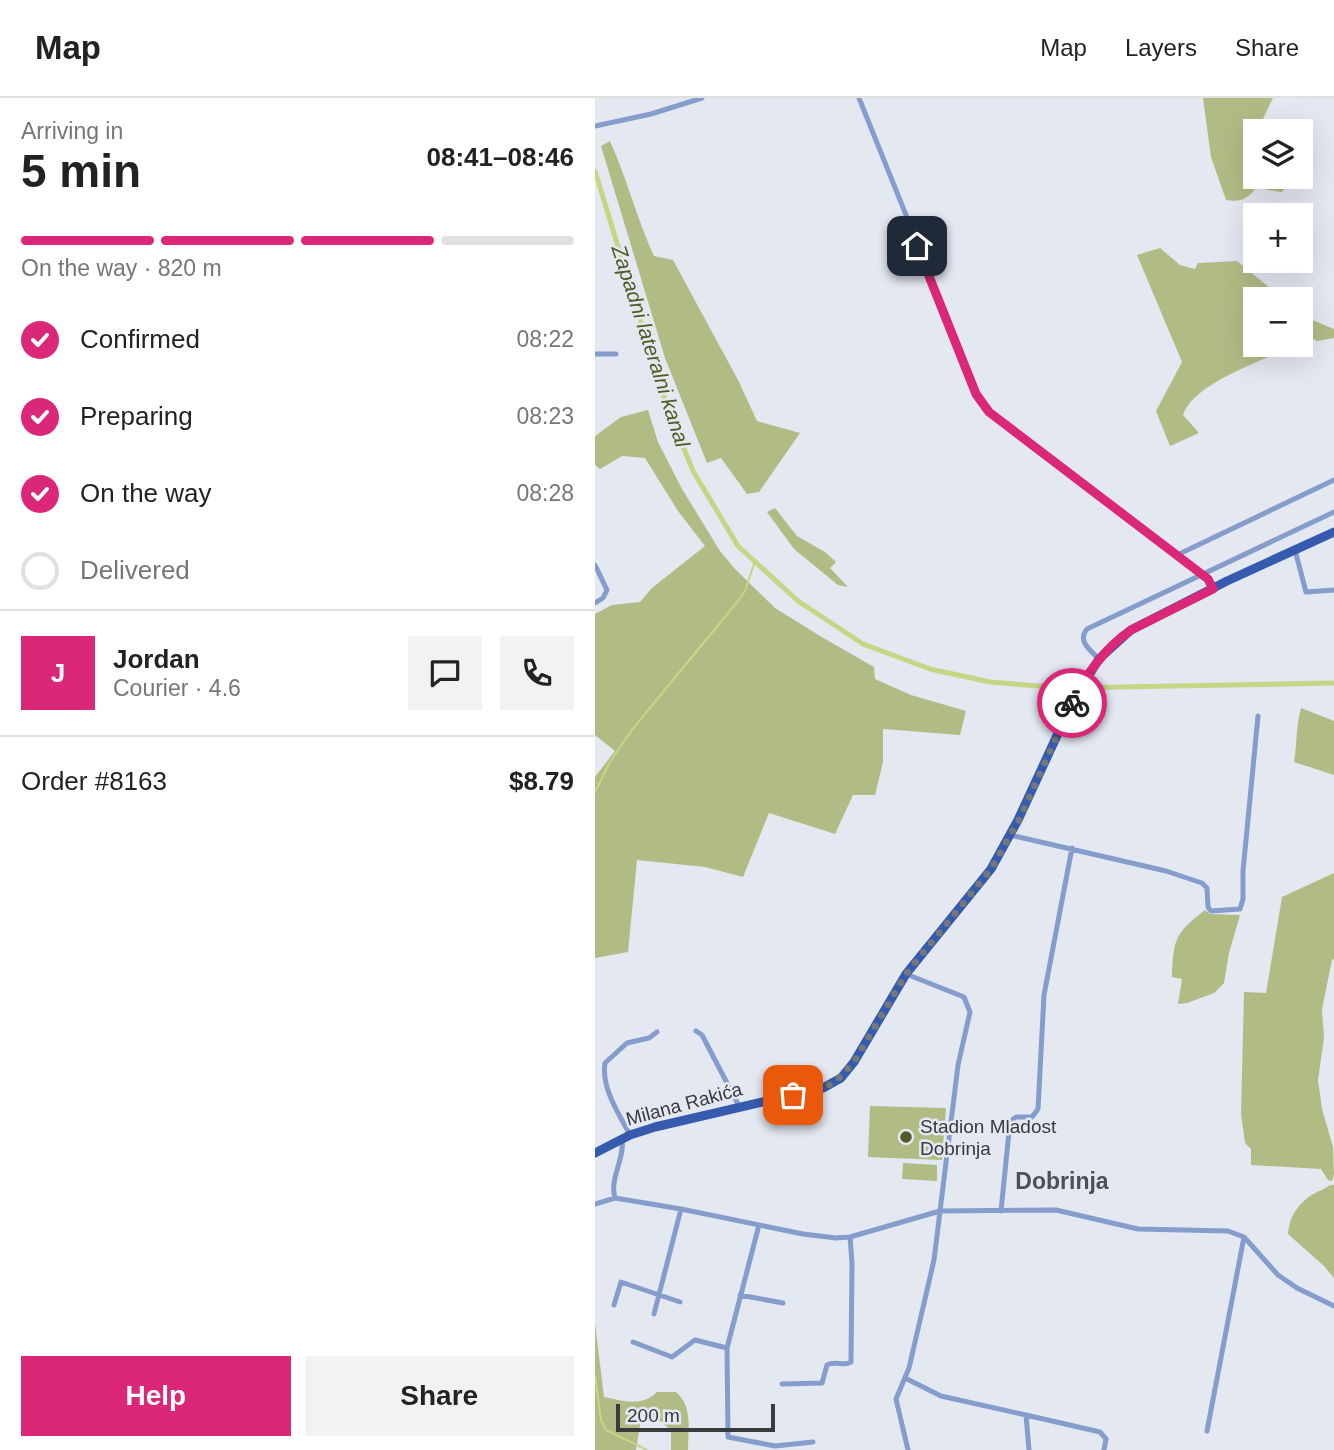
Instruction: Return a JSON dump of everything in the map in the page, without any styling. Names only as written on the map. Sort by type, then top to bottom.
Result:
[{"type":"main road","points":[[1099,659],[1131,630],[1334,531]]},
{"type":"main road","name":"Milana Rakića","points":[[595,1153],[626,1137],[655,1127],[823,1088],[841,1078],[854,1062],[906,974],[981,883],[1010,835],[1073,701],[1099,659]]},
{"type":"street","points":[[595,126],[651,114],[702,98]]},
{"type":"street","points":[[859,98],[982,404],[1208,579],[1213,589]]},
{"type":"street","points":[[595,354],[616,354]]},
{"type":"street","points":[[1175,556],[1334,480]]},
{"type":"street","points":[[1099,659],[1083,641],[1082,636],[1087,629],[1332,513],[1334,524]]},
{"type":"street","points":[[1295,550],[1306,592],[1334,590]]},
{"type":"street","points":[[595,565],[607,590],[603,598],[595,603]]},
{"type":"street","points":[[1010,835],[1166,871],[1202,883],[1207,888],[1207,907],[1211,911],[1240,909],[1258,716]]},
{"type":"street","points":[[1001,1211],[1010,1122],[1016,1117],[1032,1117],[1038,1109],[1044,995],[1072,848]]},
{"type":"street","points":[[906,974],[964,997],[970,1012],[958,1065],[934,1261],[905,1378],[896,1399],[908,1450]]},
{"type":"street","points":[[696,1031],[702,1035],[739,1106]]},
{"type":"street","points":[[615,1198],[613,1191],[626,1137],[609,1092],[604,1072],[605,1063],[627,1043],[649,1038],[657,1032]]},
{"type":"street","points":[[595,1205],[615,1198],[824,1237],[850,1237],[940,1211],[1056,1210],[1137,1229],[1221,1231],[1244,1237],[1278,1275],[1297,1288],[1334,1306]]},
{"type":"street","points":[[654,1314],[681,1209]]},
{"type":"street","points":[[921,1215],[935,1222],[938,1227]]},
{"type":"street","points":[[759,1226],[727,1348],[728,1437],[775,1446],[813,1442]]},
{"type":"street","points":[[782,1384],[822,1383],[829,1363],[851,1363],[850,1237]]},
{"type":"street","points":[[1207,1431],[1244,1237]]},
{"type":"street","points":[[614,1305],[621,1282],[680,1302]]},
{"type":"street","points":[[740,1295],[783,1303]]},
{"type":"street","points":[[633,1342],[672,1357],[695,1340],[727,1348]]},
{"type":"street","points":[[905,1378],[941,1396],[1100,1432],[1107,1439],[1104,1450]]},
{"type":"street","points":[[1026,1415],[1029,1450]]},
{"type":"green space","points":[[1203,98],[1273,98],[1263,119],[1243,119],[1243,189],[1255,189],[1249,195],[1236,201],[1226,200],[1211,157]]},
{"type":"green space","points":[[610,141],[654,256],[673,260],[738,380],[757,421],[800,433],[759,492],[747,494],[721,458],[707,463],[665,358],[601,146]]},
{"type":"green space","points":[[1262,189],[1285,189],[1281,192]]},
{"type":"green space","points":[[1160,248],[1180,265],[1195,269],[1198,263],[1237,261],[1243,266],[1243,273],[1252,273],[1269,287],[1243,287],[1243,357],[1268,357],[1215,382],[1195,397],[1183,415],[1199,433],[1170,446],[1156,411],[1182,362],[1137,255]]},
{"type":"green space","points":[[1313,320],[1334,329],[1334,338],[1317,341],[1313,339]]},
{"type":"green space","points":[[648,410],[658,442],[682,489],[720,551],[775,608],[874,667],[875,679],[911,695],[966,711],[960,735],[883,729],[883,762],[875,795],[853,795],[835,834],[769,813],[743,877],[705,867],[637,860],[628,952],[595,958],[595,777],[615,751],[595,735],[595,614],[612,605],[640,602],[652,588],[705,546],[678,511],[645,458],[622,456],[600,469],[595,465],[595,436],[621,417]]},
{"type":"green space","points":[[775,508],[797,536],[825,552],[836,562],[830,568],[848,587],[838,585],[794,549],[767,512]]},
{"type":"green space","points":[[1301,708],[1334,721],[1334,775],[1294,762]]},
{"type":"green space","points":[[1334,873],[1334,959],[1322,1009],[1324,1038],[1318,1080],[1322,1109],[1333,1147],[1332,1181],[1328,1180],[1321,1169],[1251,1165],[1251,1149],[1245,1143],[1241,1114],[1244,992],[1266,993],[1282,897]]},
{"type":"green space","points":[[1205,910],[1210,914],[1240,915],[1224,983],[1214,993],[1178,1004],[1182,979],[1172,977],[1175,946],[1187,925]]},
{"type":"green space","name":"Stadion Mladost Dobrinja","points":[[870,1106],[946,1108],[942,1160],[868,1157]]},
{"type":"green space","points":[[903,1163],[937,1165],[937,1181],[902,1179]]},
{"type":"green space","points":[[1334,1185],[1334,1278],[1288,1234],[1290,1221],[1300,1205]]},
{"type":"green space","points":[[595,1323],[604,1397],[639,1401],[657,1392],[676,1392],[687,1411],[688,1450],[671,1450],[671,1431],[662,1422],[642,1412],[636,1450],[595,1450]]},
{"type":"waterway","name":"Zapadni lateralni kanal","points":[[595,171],[667,407],[693,471],[738,546],[798,601],[863,644],[930,669],[990,682],[1062,688],[1334,683]]},
{"type":"waterway","points":[[595,792],[610,762],[631,731],[745,591],[755,561]]},
{"type":"waterway","points":[[595,1376],[601,1420],[606,1430],[647,1450]]},
{"type":"way so far","points":[[793,1095],[823,1088],[835,1082],[854,1062],[906,974],[991,869],[1019,820],[1072,703]]},
{"type":"place","name":"Stadion Mladost Dobrinja","points":[[906,1137]]},
{"type":"district","name":"Dobrinja","points":[[1062,1181]]},
{"type":"route","points":[[917,246],[982,404],[1208,579],[1213,589],[1121,637],[1099,659],[1072,703]]}]
